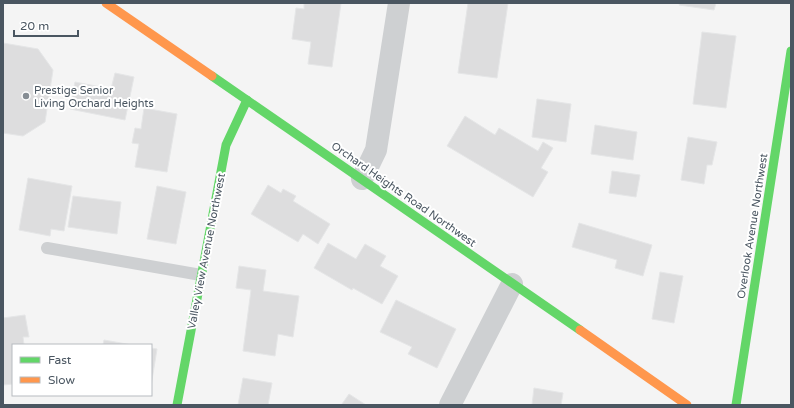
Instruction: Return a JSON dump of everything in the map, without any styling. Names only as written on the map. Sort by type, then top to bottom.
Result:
[{"type":"main road","name":"Orchard Heights Road Northwest","points":[[106,3],[362,178],[687,405]]},
{"type":"main road","name":"Overlook Avenue Northwest","points":[[736,405],[791,51]]},
{"type":"main road","name":"Valley View Avenue Northwest","points":[[177,405],[226,145],[247,100]]},
{"type":"street","points":[[362,178],[376,150],[399,3]]},
{"type":"street","points":[[450,405],[512,284]]},
{"type":"lane","points":[[47,248],[202,275]]},
{"type":"building","points":[[304,3],[341,3],[332,67],[308,64],[311,42],[292,39],[296,8],[304,9]]},
{"type":"building","points":[[468,3],[508,3],[497,78],[458,73]]},
{"type":"building","points":[[680,3],[716,3],[714,10],[679,5]]},
{"type":"building","points":[[702,32],[736,36],[726,108],[693,104]]},
{"type":"building","name":"Prestige Senior Living Orchard Heights","points":[[3,43],[38,49],[53,70],[45,122],[23,136],[3,133]]},
{"type":"building","points":[[115,73],[134,77],[125,120],[70,109],[75,82],[111,89]]},
{"type":"building","points":[[537,99],[571,104],[566,142],[532,137]]},
{"type":"building","points":[[144,108],[177,114],[167,172],[135,167],[139,144],[132,143],[135,128],[141,129]]},
{"type":"building","points":[[465,116],[495,135],[499,128],[538,151],[543,142],[553,148],[541,168],[548,172],[533,197],[447,146]]},
{"type":"building","points":[[595,125],[637,132],[633,160],[591,154]]},
{"type":"building","points":[[688,137],[717,142],[712,165],[707,165],[704,184],[681,180]]},
{"type":"building","points":[[612,171],[640,175],[636,197],[609,193]]},
{"type":"building","points":[[28,178],[72,186],[64,231],[51,229],[50,236],[19,230]]},
{"type":"building","points":[[268,185],[281,193],[283,189],[296,196],[293,201],[330,224],[318,244],[303,234],[298,242],[251,214]]},
{"type":"building","points":[[157,186],[186,192],[176,244],[147,239]]},
{"type":"building","points":[[73,196],[121,202],[117,234],[68,227]]},
{"type":"building","points":[[579,223],[652,245],[643,276],[615,268],[617,260],[572,247]]},
{"type":"building","points":[[328,243],[356,259],[365,244],[386,256],[380,266],[398,276],[382,304],[353,288],[352,290],[314,268]]},
{"type":"building","points":[[239,266],[266,270],[263,291],[299,296],[293,337],[278,334],[275,356],[243,351],[251,290],[236,288]]},
{"type":"building","points":[[660,272],[683,276],[674,323],[652,319]]},
{"type":"building","points":[[396,300],[456,329],[437,368],[408,354],[412,347],[380,332]]},
{"type":"building","points":[[25,315],[29,337],[23,337],[24,344],[12,344],[12,384],[3,385],[3,318]]},
{"type":"building","points":[[104,340],[126,344],[103,344]]},
{"type":"building","points":[[152,348],[157,349],[152,380]]},
{"type":"building","points":[[243,378],[272,383],[268,405],[238,405]]},
{"type":"building","points":[[534,388],[563,393],[561,405],[532,405]]},
{"type":"building","points":[[349,394],[366,405],[343,405],[342,404]]},
{"type":"traffic: fast","points":[[736,405],[791,51]]},
{"type":"traffic: fast","points":[[212,76],[580,330]]},
{"type":"traffic: fast","points":[[177,405],[226,145],[247,100]]},
{"type":"traffic: slow","points":[[106,3],[212,76]]},
{"type":"traffic: slow","points":[[580,330],[687,405]]},
{"type":"place","name":"Prestige Senior Living Orchard Heights","points":[[26,96]]}]
